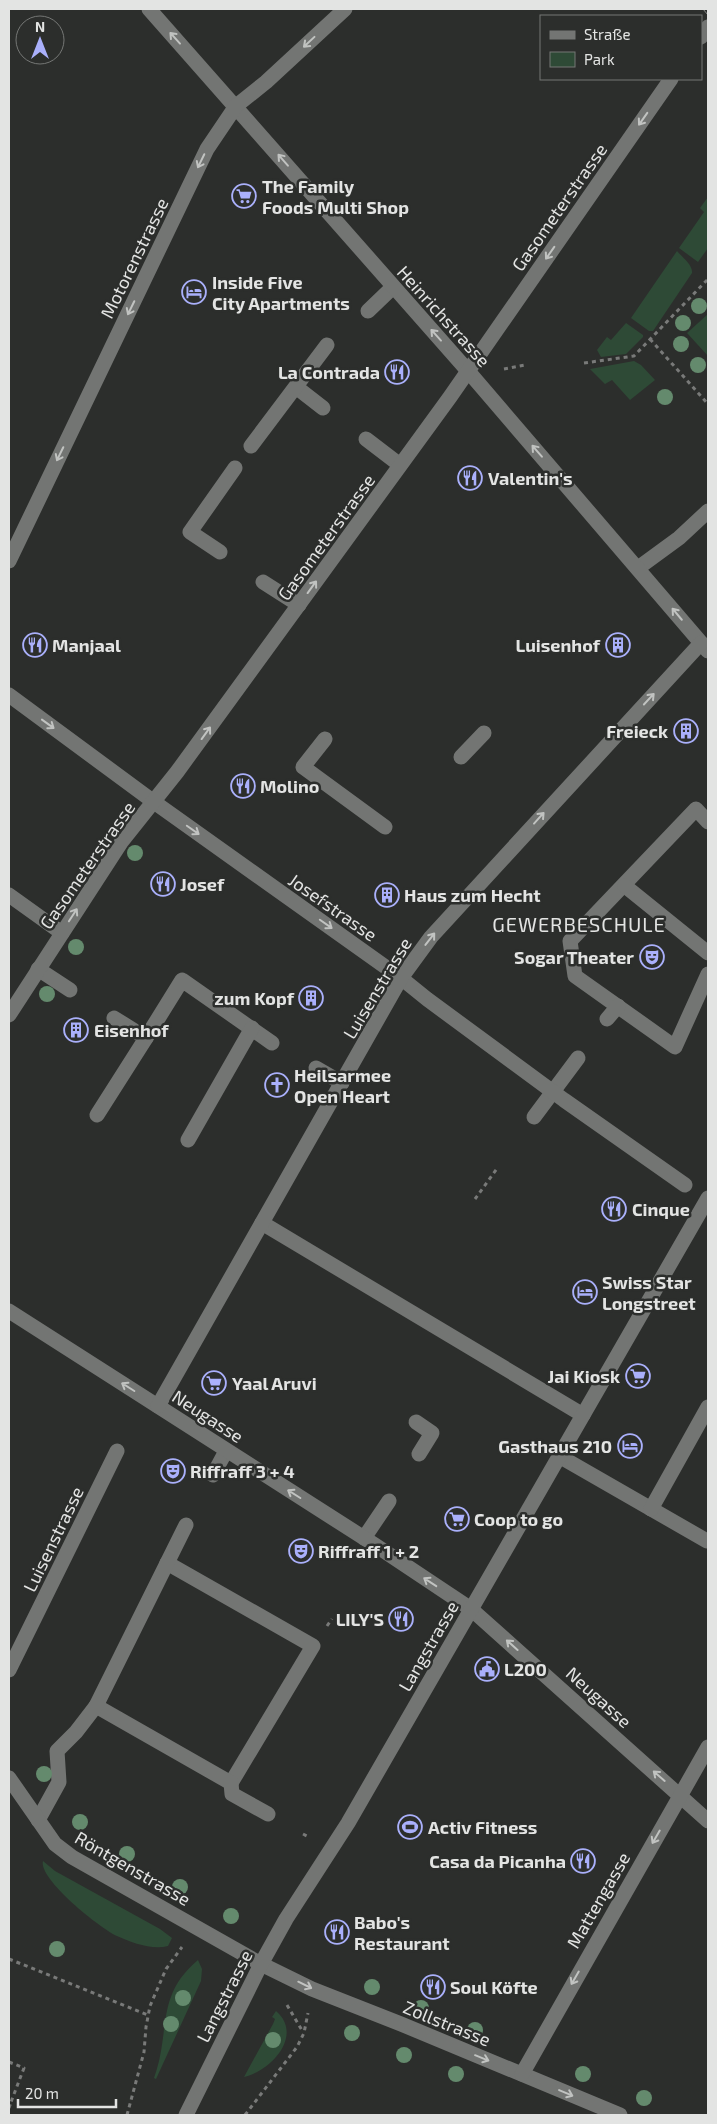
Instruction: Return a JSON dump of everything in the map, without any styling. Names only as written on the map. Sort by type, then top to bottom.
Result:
[{"type":"street","name":"Heinrichstrasse","points":[[149,9],[468,371],[705,647]]},
{"type":"street","name":"Motorenstrasse","points":[[9,561],[207,149],[236,106],[266,82],[345,9]]},
{"type":"street","name":"Gasometerstrasse","points":[[9,1015],[122,841],[154,802],[299,606],[468,371],[669,80]]},
{"type":"street","points":[[368,311],[393,287]]},
{"type":"street","points":[[251,446],[327,345]]},
{"type":"street","points":[[296,387],[323,408]]},
{"type":"street","points":[[366,439],[400,465]]},
{"type":"street","points":[[220,552],[190,532],[235,468]]},
{"type":"street","points":[[638,568],[678,538],[708,510]]},
{"type":"street","points":[[263,582],[299,606]]},
{"type":"street","name":"Luisenstrasse","points":[[158,1406],[401,978],[431,937],[705,647]]},
{"type":"street","name":"Josefstrasse","points":[[9,695],[154,802],[401,978],[558,1096],[685,1185]]},
{"type":"street","points":[[461,757],[484,733]]},
{"type":"street","points":[[326,739],[303,767],[384,827]]},
{"type":"street","points":[[708,822],[696,809],[625,886],[570,941],[575,976],[675,1047],[708,974]]},
{"type":"street","points":[[625,886],[708,953]]},
{"type":"street","points":[[9,895],[62,933]]},
{"type":"street","points":[[38,969],[70,990]]},
{"type":"street","points":[[97,1115],[182,980],[272,1043]]},
{"type":"street","points":[[607,1019],[618,1006]]},
{"type":"street","points":[[114,1018],[146,1038]]},
{"type":"street","points":[[188,1140],[252,1028]]},
{"type":"street","points":[[534,1117],[558,1096],[578,1058]]},
{"type":"street","points":[[316,1068],[342,1083]]},
{"type":"street","name":"Langstrasse","points":[[186,2115],[261,1964],[286,1919],[348,1823],[582,1415],[708,1200]]},
{"type":"street","points":[[262,1223],[582,1415]]},
{"type":"street","name":"Neugasse","points":[[9,1311],[364,1538],[471,1609],[708,1821]]},
{"type":"street","points":[[651,1509],[708,1407]]},
{"type":"street","points":[[416,1422],[432,1433],[419,1454]]},
{"type":"street","name":"Luisenstrasse","points":[[9,1670],[118,1451]]},
{"type":"street","points":[[213,1475],[226,1451]]},
{"type":"street","points":[[559,1456],[707,1541]]},
{"type":"street","points":[[364,1538],[389,1501]]},
{"type":"street","points":[[38,1820],[60,1782],[57,1751],[76,1732],[96,1706],[186,1525]]},
{"type":"street","points":[[167,1563],[313,1646],[230,1783],[232,1794],[268,1814]]},
{"type":"street","points":[[96,1706],[230,1783]]},
{"type":"street","name":"Mattengasse","points":[[522,2074],[708,1747]]},
{"type":"street","name":"Röntgenstrasse","points":[[9,1778],[55,1844],[72,1857],[261,1964]]},
{"type":"street","name":"Zollstrasse","points":[[261,1964],[312,1989],[620,2115]]},
{"type":"path","points":[[584,364],[634,356],[708,278]]},
{"type":"path","points":[[650,339],[708,404]]},
{"type":"path","points":[[504,369],[525,364]]},
{"type":"path","points":[[475,1199],[498,1167]]},
{"type":"path","points":[[302,1834],[309,1837]]},
{"type":"path","points":[[126,2115],[144,2052],[148,2015],[166,1969],[183,1945]]},
{"type":"path","points":[[9,1959],[148,2015]]},
{"type":"path","points":[[245,2115],[297,2047],[304,2032],[308,2010]]},
{"type":"path","points":[[9,2062],[24,2068],[9,2108]]},
{"type":"green space","points":[[708,197],[708,248],[698,262],[679,248],[704,212],[700,208]]},
{"type":"green space","points":[[677,251],[689,264],[692,273],[653,331],[649,331],[631,318]]},
{"type":"green space","points":[[708,314],[708,356],[687,333]]},
{"type":"green space","points":[[626,323],[643,335],[643,337],[626,354],[601,357],[597,350],[607,337],[611,340]]},
{"type":"green space","points":[[634,361],[641,365],[655,380],[630,400],[612,380],[605,384],[590,369]]},
{"type":"green space","points":[[43,1861],[55,1871],[160,1929],[172,1938],[168,1946],[142,1945],[109,1932],[85,1914],[60,1891],[44,1869]]},
{"type":"green space","points":[[198,1960],[202,1969],[201,1981],[156,2079],[154,2078],[170,2001],[175,1987],[184,1973]]},
{"type":"green space","points":[[276,2011],[284,2020],[287,2031],[281,2051],[264,2068],[244,2077],[273,2024],[275,2019],[272,2017]]},
{"type":"tram line","points":[[703,9],[708,15]]},
{"type":"place","name":"The Family Foods Multi Shop","points":[[244,196]]},
{"type":"place","name":"Inside Five City Apartments","points":[[194,292]]},
{"type":"place","name":"La Contrada","points":[[397,372]]},
{"type":"place","name":"Valentin's","points":[[470,478]]},
{"type":"place","name":"Manjaal","points":[[35,645]]},
{"type":"place","name":"Luisenhof","points":[[618,645]]},
{"type":"place","name":"Freieck","points":[[686,731]]},
{"type":"place","name":"Molino","points":[[243,786]]},
{"type":"place","name":"Josef","points":[[163,884]]},
{"type":"place","name":"Haus zum Hecht","points":[[387,895]]},
{"type":"place","name":"Sogar Theater","points":[[652,957]]},
{"type":"place","name":"zum Kopf","points":[[311,998]]},
{"type":"place","name":"Eisenhof","points":[[76,1030]]},
{"type":"place","name":"Heilsarmee Open Heart","points":[[277,1085]]},
{"type":"place","name":"Cinque","points":[[614,1209]]},
{"type":"place","name":"Swiss Star Longstreet","points":[[585,1292]]},
{"type":"place","name":"Jai Kiosk","points":[[638,1376]]},
{"type":"place","name":"Yaal Aruvi","points":[[214,1383]]},
{"type":"place","name":"Gasthaus 210","points":[[630,1446]]},
{"type":"place","name":"Riffraff 3 + 4","points":[[173,1471]]},
{"type":"place","name":"Coop to go","points":[[457,1519]]},
{"type":"place","name":"Riffraff 1 + 2","points":[[301,1551]]},
{"type":"place","name":"LILY'S","points":[[401,1619]]},
{"type":"place","name":"L200","points":[[487,1669]]},
{"type":"place","name":"Activ Fitness","points":[[410,1827]]},
{"type":"place","name":"Casa da Picanha","points":[[583,1861]]},
{"type":"place","name":"Babo's Restaurant","points":[[337,1932]]},
{"type":"place","name":"Soul Köfte","points":[[433,1987]]},
{"type":"district","name":"GEWERBESCHULE","points":[[579,924]]}]
